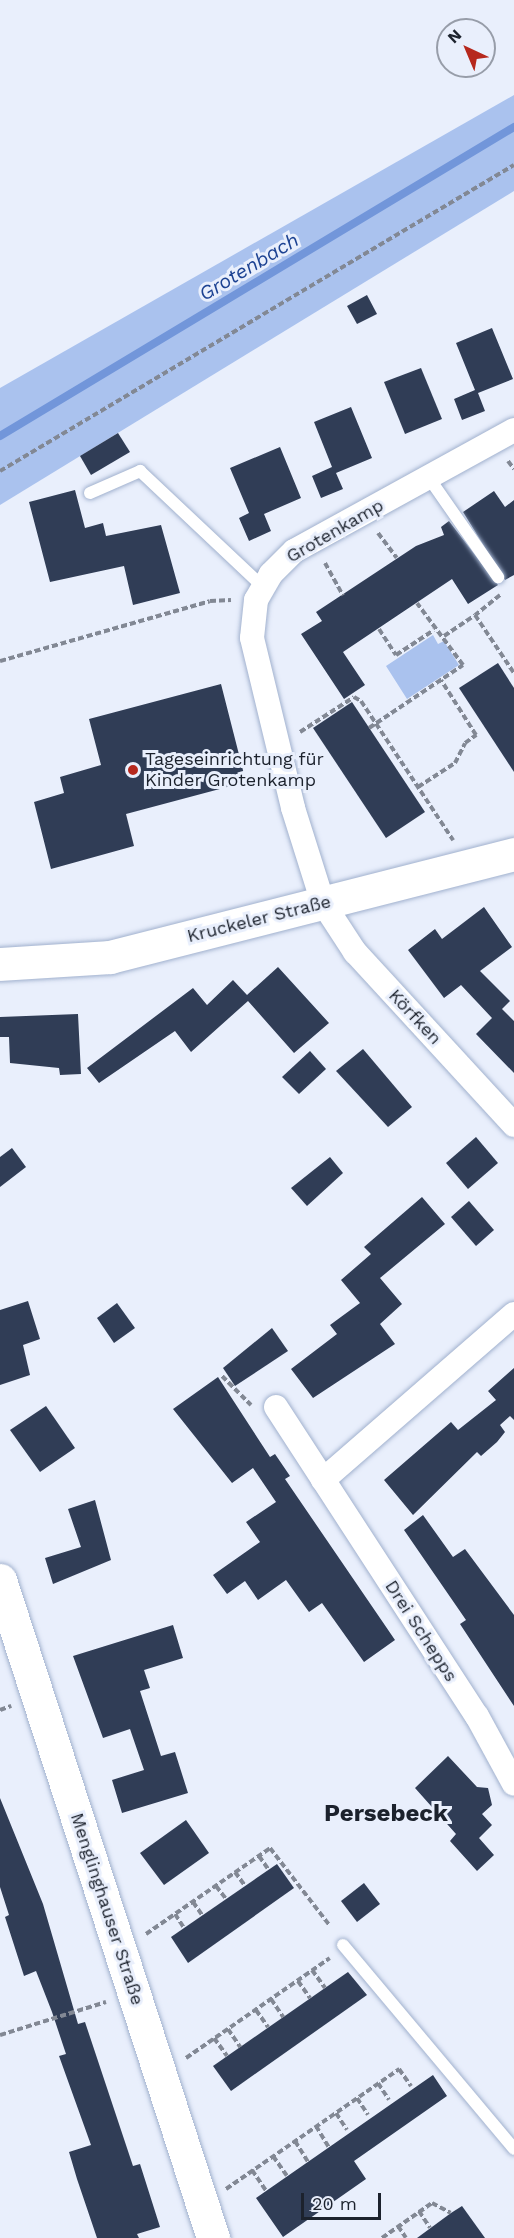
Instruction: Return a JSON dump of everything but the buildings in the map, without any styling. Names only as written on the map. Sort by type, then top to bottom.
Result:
[{"type":"street","name":"Grotenkamp","points":[[323,903],[277,747],[252,638],[263,587],[294,551],[514,430]]},
{"type":"street","name":"Kruckeler Straße","points":[[0,964],[110,957],[514,854]]},
{"type":"street","name":"Körfken","points":[[323,903],[355,952],[514,1125]]},
{"type":"street","points":[[323,1480],[514,1314]]},
{"type":"street","name":"Drei Schepps","points":[[276,1407],[477,1716],[514,1784]]},
{"type":"street","name":"Menglinghauser Straße","points":[[0,1580],[213,2238]]},
{"type":"lane","points":[[90,494],[140,471],[263,587]]},
{"type":"lane","points":[[429,478],[498,577]]},
{"type":"lane","points":[[339,1950],[514,2149]]},
{"type":"path","points":[[0,471],[514,165]]},
{"type":"path","points":[[507,460],[514,469]]},
{"type":"path","points":[[378,533],[398,558]]},
{"type":"path","points":[[325,563],[343,595]]},
{"type":"path","points":[[444,636],[500,595]]},
{"type":"path","points":[[369,728],[463,665],[444,636],[434,630],[417,603]]},
{"type":"path","points":[[475,615],[514,673]]},
{"type":"path","points":[[379,628],[396,656],[434,630]]},
{"type":"path","points":[[418,787],[455,763],[465,742],[476,735],[441,680]]},
{"type":"path","points":[[277,747],[354,697],[376,723],[470,866]]},
{"type":"path","points":[[408,786],[414,781]]},
{"type":"path","points":[[222,1376],[249,1405],[276,1407]]},
{"type":"path","points":[[121,1952],[270,1848],[330,1926]]},
{"type":"path","points":[[259,1856],[268,1869]]},
{"type":"path","points":[[235,1872],[245,1886]]},
{"type":"path","points":[[216,1886],[226,1899]]},
{"type":"path","points":[[193,1902],[202,1915]]},
{"type":"path","points":[[175,1914],[184,1928]]},
{"type":"path","points":[[161,2076],[339,1950]]},
{"type":"path","points":[[312,1970],[325,1988]]},
{"type":"path","points":[[298,1981],[310,1998]]},
{"type":"path","points":[[0,2035],[135,1993]]},
{"type":"path","points":[[271,1999],[283,2017]]},
{"type":"path","points":[[256,2010],[268,2027]]},
{"type":"path","points":[[228,2029],[240,2047]]},
{"type":"path","points":[[214,2038],[227,2056]]},
{"type":"path","points":[[236,2181],[399,2069],[411,2086]]},
{"type":"path","points":[[378,2083],[389,2100]]},
{"type":"path","points":[[357,2098],[368,2115]]},
{"type":"path","points":[[336,2113],[347,2130]]},
{"type":"path","points":[[316,2127],[329,2148]]},
{"type":"path","points":[[295,2141],[308,2162]]},
{"type":"path","points":[[273,2156],[287,2176]]},
{"type":"path","points":[[252,2170],[266,2191]]},
{"type":"path","points":[[382,2238],[432,2203],[452,2213]]},
{"type":"path","points":[[419,2211],[430,2228]]},
{"type":"path","points":[[398,2226],[406,2238]]},
{"type":"shaded area","points":[[514,95],[514,191],[0,505],[0,388]]},
{"type":"shaded area","points":[[433,635],[438,644],[444,641],[459,665],[407,699],[386,666]]},
{"type":"waterway","name":"Grotenbach","points":[[0,436],[514,127]]},
{"type":"place","name":"Tageseinrichtung für Kinder Grotenkamp","points":[[133,770]]},
{"type":"district","name":"Persebeck","points":[[386,1814]]}]
